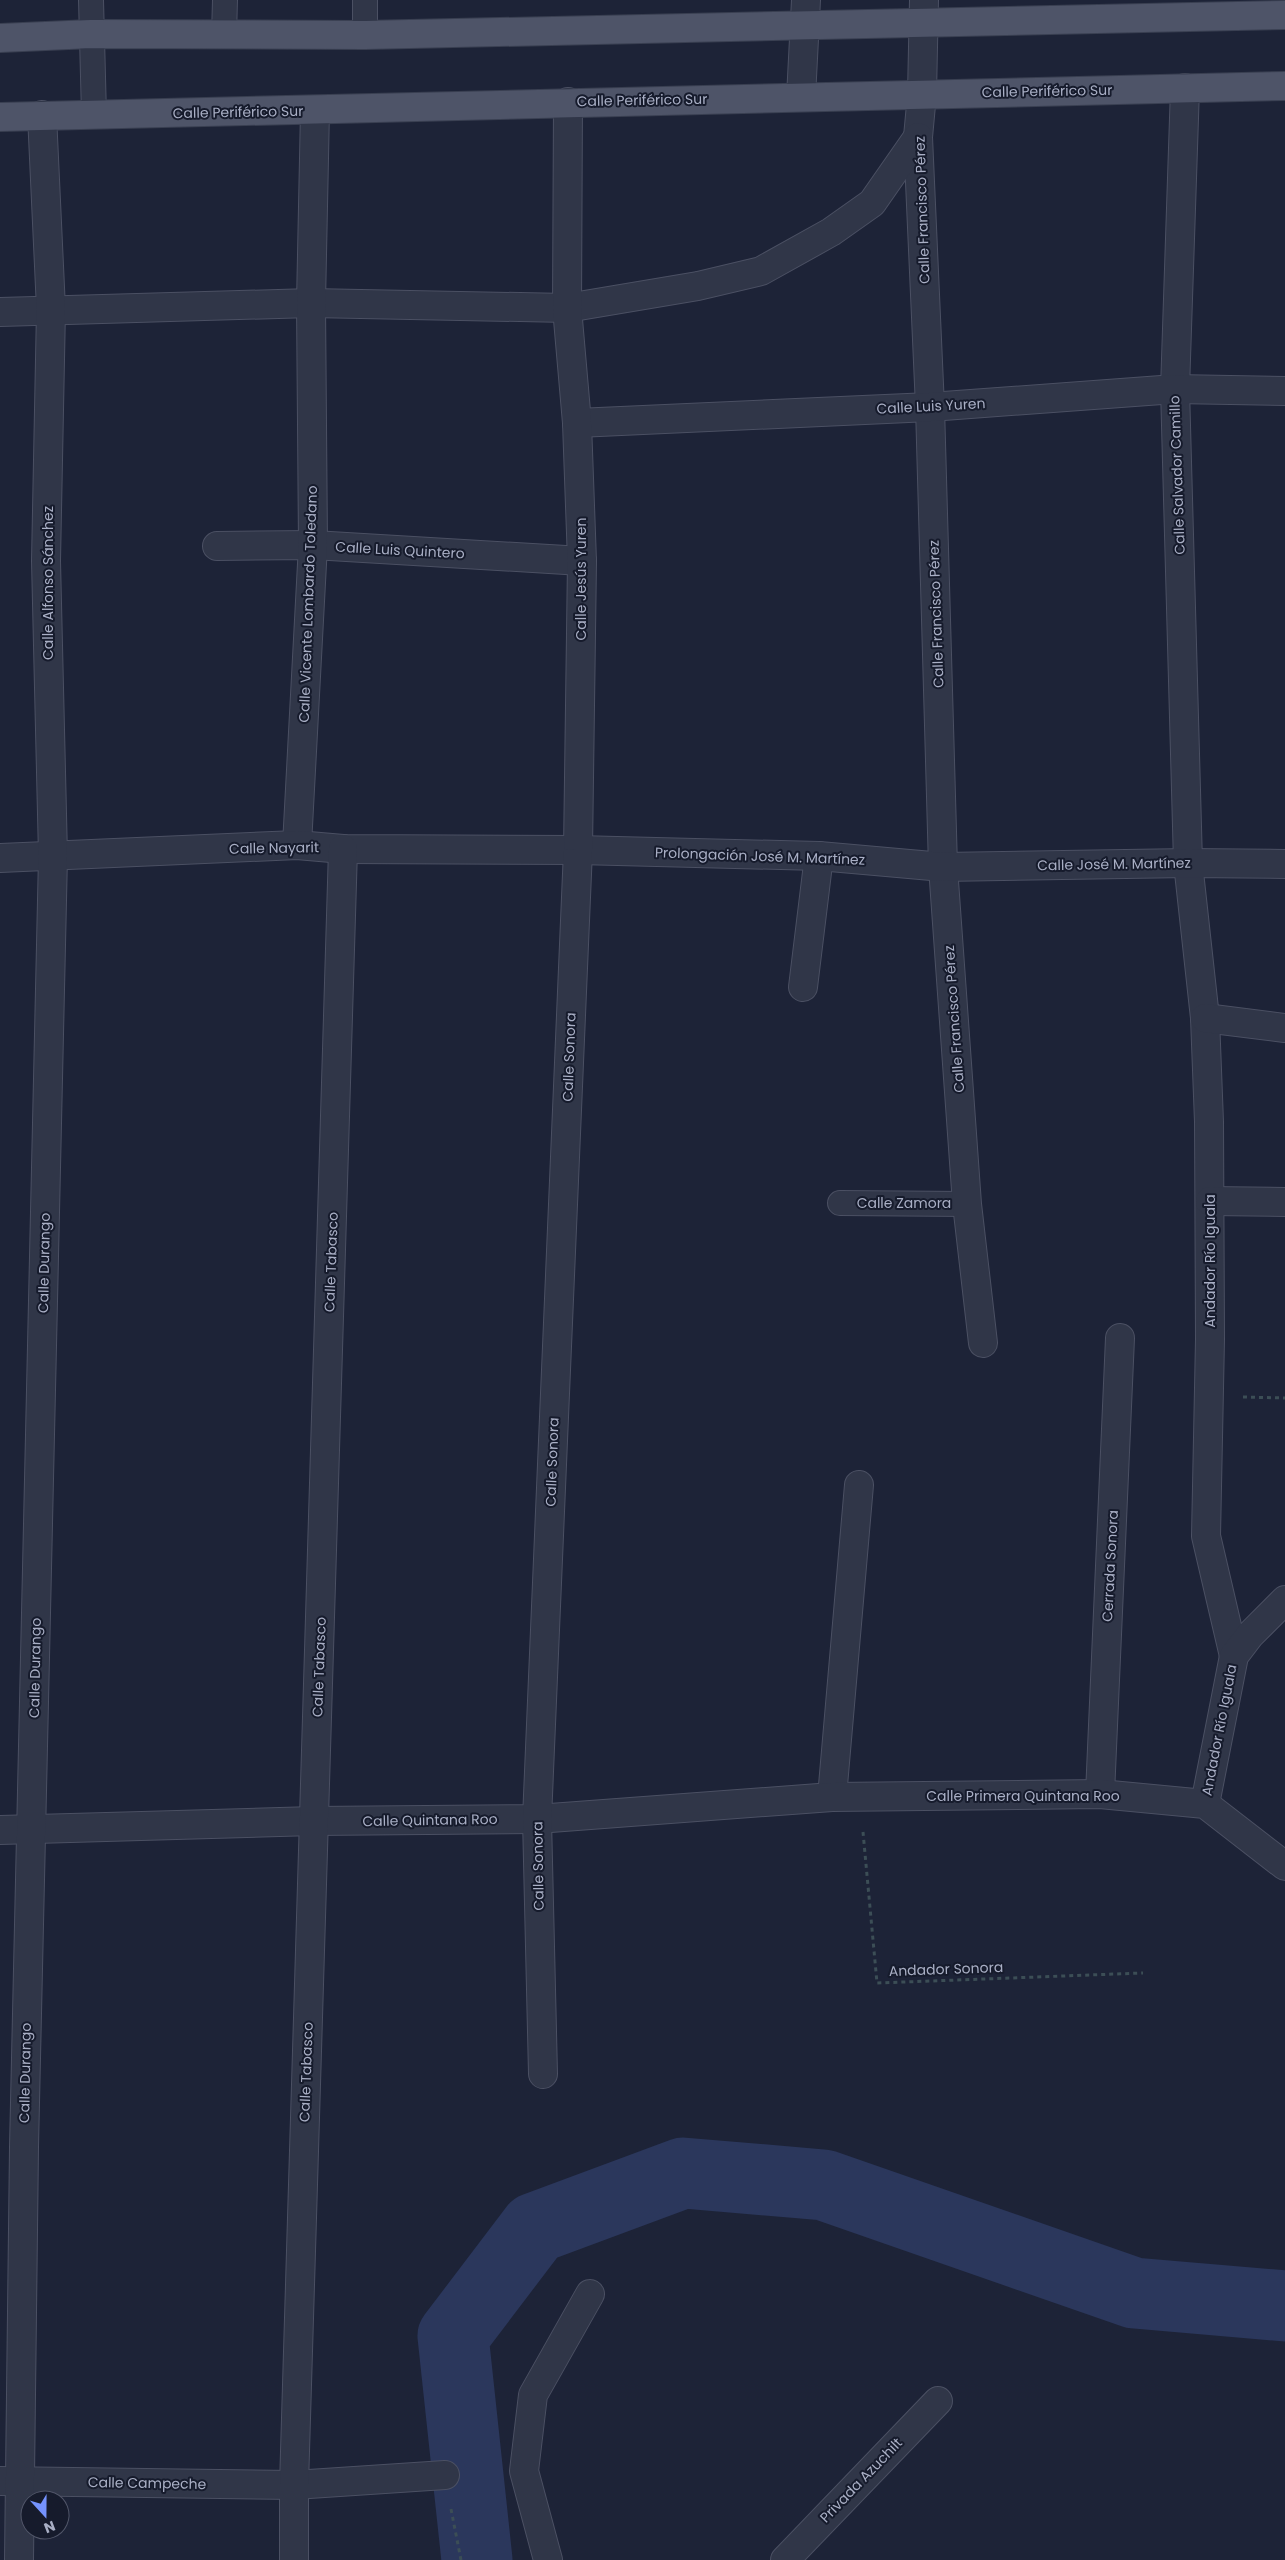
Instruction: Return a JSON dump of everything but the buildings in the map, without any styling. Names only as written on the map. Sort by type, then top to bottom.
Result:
[{"type":"main road","points":[[0,38],[91,34],[365,35],[804,27],[924,12],[1285,15]]},
{"type":"main road","name":"Calle Periférico Sur","points":[[0,117],[1285,86]]},
{"type":"street","points":[[801,97],[806,0]]},
{"type":"street","name":"Calle Francisco Pérez","points":[[924,12],[922,94],[918,137],[930,407],[942,867],[967,1204],[982,1343]]},
{"type":"street","name":"Calle Salvador Camillo","points":[[1185,88],[1175,389],[1188,863]]},
{"type":"street","name":"Calle Jesús Yuren","points":[[568,102],[567,308],[576,423],[582,561],[578,850]]},
{"type":"street","name":"Calle Vicente Lombardo Toledano","points":[[297,845],[313,545],[311,303],[315,110]]},
{"type":"street","name":"Calle Alfonso Sánchez","points":[[42,115],[51,309],[46,561],[53,856]]},
{"type":"street","points":[[0,312],[51,309],[311,303],[567,308],[698,286],[761,271],[831,232],[872,203],[918,137]]},
{"type":"street","name":"Calle Luis Yuren","points":[[576,423],[930,407],[1175,389],[1285,390]]},
{"type":"street","name":"Calle Luis Quintero","points":[[217,546],[313,545],[582,561]]},
{"type":"street","name":"Calle Nayarit","points":[[0,858],[297,845],[343,849],[578,850]]},
{"type":"street","name":"Calle Tabasco","points":[[294,2560],[294,2485],[343,849]]},
{"type":"street","name":"Prolongación José M. Martínez","points":[[578,850],[819,856],[942,867]]},
{"type":"street","name":"Calle Sonora","points":[[543,2074],[537,1819],[578,850]]},
{"type":"street","name":"Calle Durango","points":[[19,2560],[10,2481],[24,2147],[53,856]]},
{"type":"street","points":[[803,987],[819,856]]},
{"type":"street","name":"Calle José M. Martínez","points":[[942,867],[1188,863],[1285,864]]},
{"type":"street","name":"Andador Río Iguala","points":[[1188,863],[1204,1018],[1210,1201],[1210,1339],[1206,1536],[1234,1656],[1205,1804]]},
{"type":"street","points":[[1204,1018],[1285,1028]]},
{"type":"street","points":[[1210,1201],[1285,1202]]},
{"type":"street","name":"Cerrada Sonora","points":[[1100,1794],[1120,1338]]},
{"type":"street","points":[[832,1797],[859,1485]]},
{"type":"street","name":"Andador Río Iguala","points":[[1234,1656],[1250,1635],[1285,1600]]},
{"type":"street","name":"Calle Primera Quintana Roo","points":[[859,1797],[1100,1794],[1205,1804]]},
{"type":"street","name":"Calle Quintana Roo","points":[[0,1830],[314,1821],[537,1819],[832,1797],[859,1797]]},
{"type":"street","points":[[1205,1804],[1285,1866]]},
{"type":"street","points":[[548,2560],[524,2471],[533,2396],[590,2294]]},
{"type":"street","name":"Privada Azuchilt","points":[[785,2560],[938,2401]]},
{"type":"street","name":"Calle Campeche","points":[[10,2481],[294,2485],[445,2475]]},
{"type":"lane","points":[[91,0],[94,115]]},
{"type":"lane","points":[[224,35],[225,0]]},
{"type":"lane","points":[[365,0],[365,35]]},
{"type":"lane","name":"Calle Zamora","points":[[840,1203],[967,1204]]},
{"type":"path","name":"Andador Sonora","points":[[859,1797],[876,1983],[1143,1973]]},
{"type":"path","points":[[445,2475],[461,2560]]},
{"type":"waterway","points":[[477,2560],[453,2336],[535,2228],[683,2173],[824,2185],[1134,2293],[1285,2306]]}]
